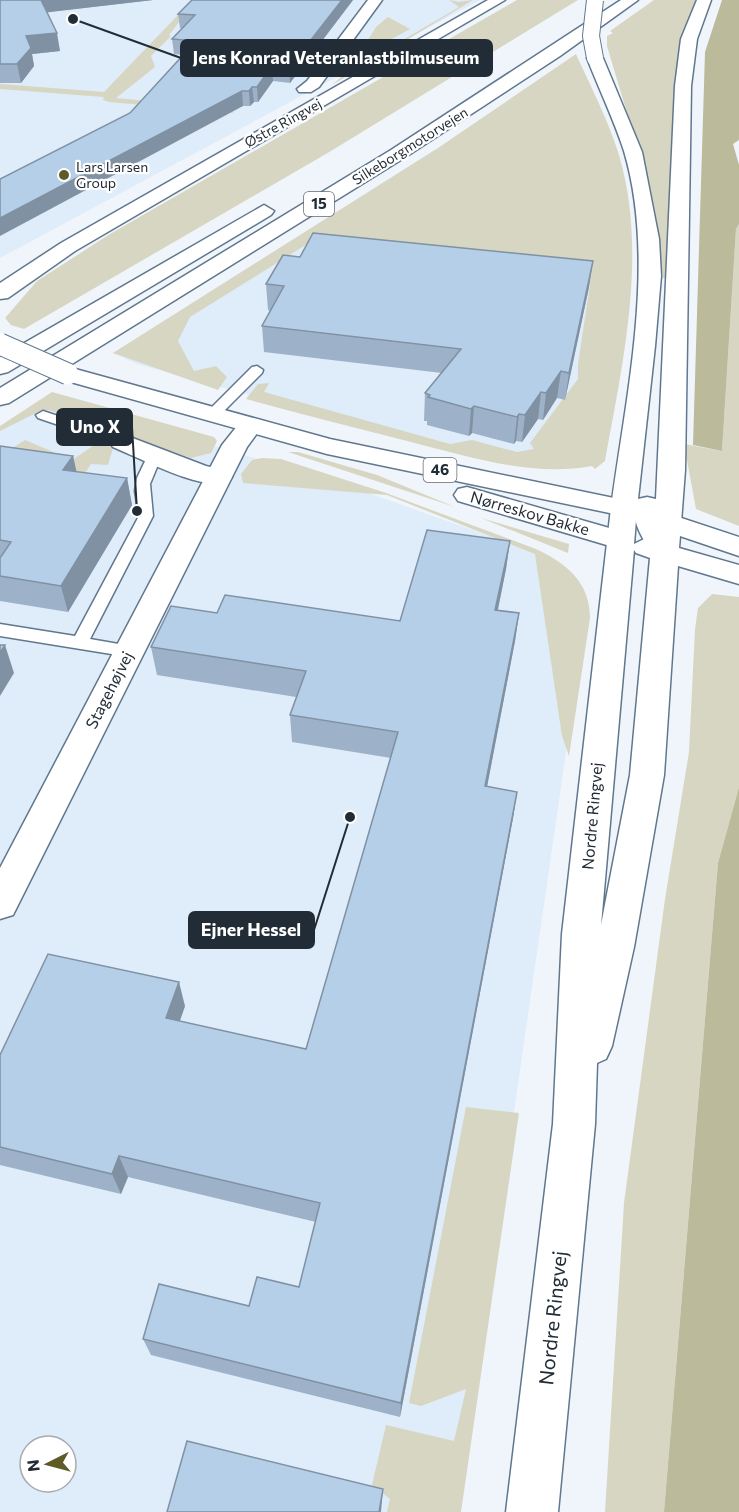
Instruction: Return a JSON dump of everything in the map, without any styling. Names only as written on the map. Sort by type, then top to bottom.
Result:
[{"type":"main road","points":[[305,89],[313,84],[375,0]]},
{"type":"main road","name":"Østre Ringvej","points":[[0,281],[68,247],[498,0]]},
{"type":"main road","points":[[595,0],[591,16],[591,36],[596,58],[622,121],[639,177],[649,239],[654,399],[644,531]]},
{"type":"main road","points":[[518,54],[601,0]]},
{"type":"main road","name":"Silkeborgmotorvejen","points":[[0,398],[314,207],[488,96],[631,0]]},
{"type":"main road","points":[[644,531],[672,470],[683,86],[689,39],[704,0]]},
{"type":"main road","points":[[0,367],[277,204]]},
{"type":"main road","name":"Østre Ringvej","points":[[0,293],[68,247]]},
{"type":"main road","name":"Nørreskov Bakke","points":[[0,344],[72,375]]},
{"type":"main road","name":"Nørreskov Bakke","points":[[0,358],[72,375],[327,446],[460,493],[644,531]]},
{"type":"main road","name":"Stagehøjvej","points":[[0,904],[235,445],[251,425]]},
{"type":"main road","points":[[122,442],[219,477]]},
{"type":"main road","points":[[644,531],[739,548]]},
{"type":"main road","points":[[644,531],[739,574]]},
{"type":"main road","name":"Nordre Ringvej","points":[[574,1124],[615,947],[630,695],[644,531]]},
{"type":"main road","name":"Nordre Ringvej","points":[[532,1512],[574,1124],[581,934],[644,531]]},
{"type":"lane","points":[[213,414],[257,370]]},
{"type":"lane","points":[[43,415],[122,442]]},
{"type":"lane","points":[[80,643],[146,516],[142,497],[143,474],[155,455]]},
{"type":"lane","points":[[0,630],[130,651]]},
{"type":"shaded area","points":[[0,0],[480,0],[0,258]]},
{"type":"shaded area","points":[[438,148],[614,170],[598,458],[445,449],[137,364],[113,353]]},
{"type":"shaded area","points":[[52,397],[357,489],[543,555],[574,697],[456,1512],[0,1512],[0,428]]},
{"type":"green space","points":[[449,0],[458,2],[473,0],[332,85],[367,55],[349,50],[349,47],[380,46],[403,40],[459,7]]},
{"type":"green space","points":[[517,0],[578,0],[331,151],[24,329],[11,325],[5,318],[37,281],[110,234]]},
{"type":"green space","points":[[654,0],[698,0],[672,280],[663,278],[650,190],[607,46],[607,36],[613,33],[610,31]]},
{"type":"green space","points":[[722,0],[739,0],[739,140],[733,144],[739,165],[739,224],[736,229],[722,451],[693,445],[705,52]]},
{"type":"green space","points":[[186,13],[169,35],[171,36],[151,56],[155,67],[116,98],[232,109],[233,113],[109,102],[103,100],[104,97],[0,89],[0,84],[104,92],[179,14]]},
{"type":"green space","points":[[388,17],[410,29],[388,41],[356,40],[368,40],[376,27]]},
{"type":"green space","points":[[576,54],[615,142],[627,192],[632,230],[630,308],[625,347],[605,461],[595,469],[592,466],[546,469],[501,464],[246,399],[258,384],[269,383],[264,392],[450,444],[472,440],[517,452],[534,449],[530,443],[578,379],[578,364],[590,285],[369,261],[312,241],[190,317],[178,341],[194,371],[216,366],[227,377],[218,390],[113,353],[438,148]]},
{"type":"green space","points":[[739,224],[739,526],[696,509],[684,444],[722,451],[736,229]]},
{"type":"green space","points":[[52,392],[214,437],[217,441],[211,453],[191,458],[49,410],[40,411],[0,431],[0,426]]},
{"type":"green space","points":[[25,440],[72,460],[99,442],[113,448],[108,465],[91,464],[80,481],[0,456]]},
{"type":"green space","points":[[288,452],[298,452],[377,475],[455,507]]},
{"type":"green space","points":[[281,459],[386,493],[536,549],[566,567],[581,584],[586,594],[590,618],[569,756],[562,736],[535,554],[387,495],[243,483],[241,474],[252,460]]},
{"type":"green space","points":[[481,518],[569,544],[568,553]]},
{"type":"green space","points":[[712,594],[739,597],[739,787],[718,863],[664,1512],[605,1512],[624,1203],[665,899],[689,752],[698,608]]},
{"type":"green space","points":[[739,787],[739,1512],[664,1512],[718,863]]},
{"type":"green space","points":[[466,1107],[519,1113],[461,1512],[387,1512],[390,1499],[372,1485],[386,1425],[454,1441],[466,1389],[421,1406],[409,1403]]},
{"type":"building","points":[[0,0],[41,0],[57,33],[26,36],[31,48],[17,64],[0,64]]},
{"type":"building","points":[[192,0],[342,0],[289,68],[272,66],[257,87],[252,87],[249,91],[242,91],[0,218],[0,179],[130,113],[196,41],[172,39],[195,15],[178,14]]},
{"type":"building","points":[[313,233],[593,261],[569,373],[561,371],[546,393],[541,392],[525,415],[519,414],[517,417],[474,406],[471,409],[428,397],[430,395],[425,393],[461,349],[262,326],[284,286],[266,284],[283,255],[300,257]]},
{"type":"building","points":[[0,446],[73,456],[63,470],[127,478],[61,586],[0,576],[0,558],[11,542],[0,540]]},
{"type":"building","points":[[427,530],[510,541],[495,610],[519,613],[485,786],[517,792],[401,1403],[143,1339],[159,1284],[249,1306],[257,1277],[299,1287],[320,1203],[119,1156],[112,1174],[0,1147],[0,1055],[48,954],[179,982],[166,1018],[306,1049],[398,732],[290,715],[306,671],[151,647],[171,606],[217,613],[225,595],[400,621]]},
{"type":"building","points":[[187,1441],[383,1489],[379,1512],[167,1512]]},
{"type":"place","name":"Jens Konrad Veteranlastbilmuseum","points":[[73,19]]},
{"type":"place","name":"Lars Larsen Group","points":[[64,175]]},
{"type":"place","name":"Uno X","points":[[137,511]]},
{"type":"place","name":"Ejner Hessel","points":[[350,817]]}]
